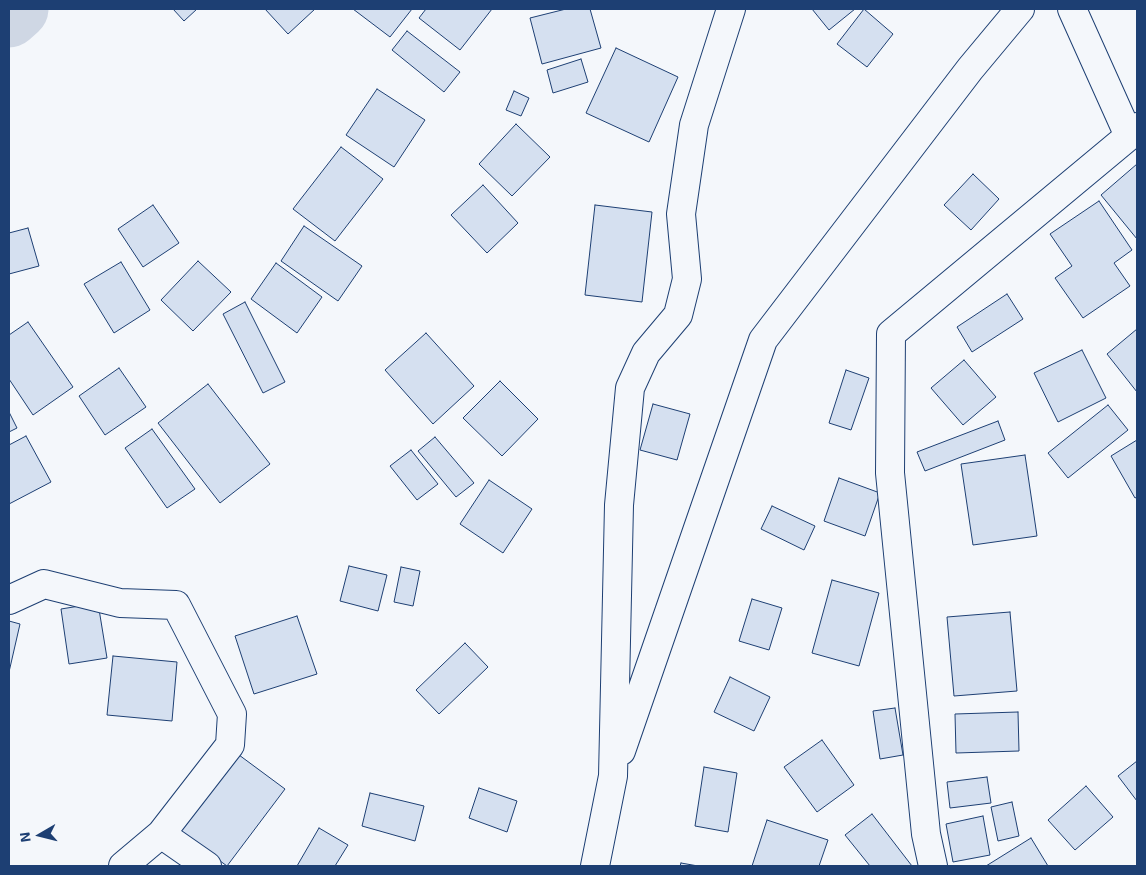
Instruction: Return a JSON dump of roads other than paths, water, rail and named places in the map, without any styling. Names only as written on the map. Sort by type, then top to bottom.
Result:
[{"type":"street","points":[[596,866],[612,776],[619,505],[630,388],[646,353],[678,315],[687,279],[681,214],[694,125],[731,9]]},
{"type":"street","points":[[612,776],[763,340],[970,69],[1020,9]]},
{"type":"street","points":[[933,866],[926,834],[890,473],[890,334],[1133,131],[1072,9]]},
{"type":"street","points":[[9,600],[44,584],[120,603],[176,605],[232,714],[230,745],[161,834],[123,866]]},
{"type":"street","points":[[161,834],[207,866]]},
{"type":"waterway","points":[[9,17],[18,9]]}]
